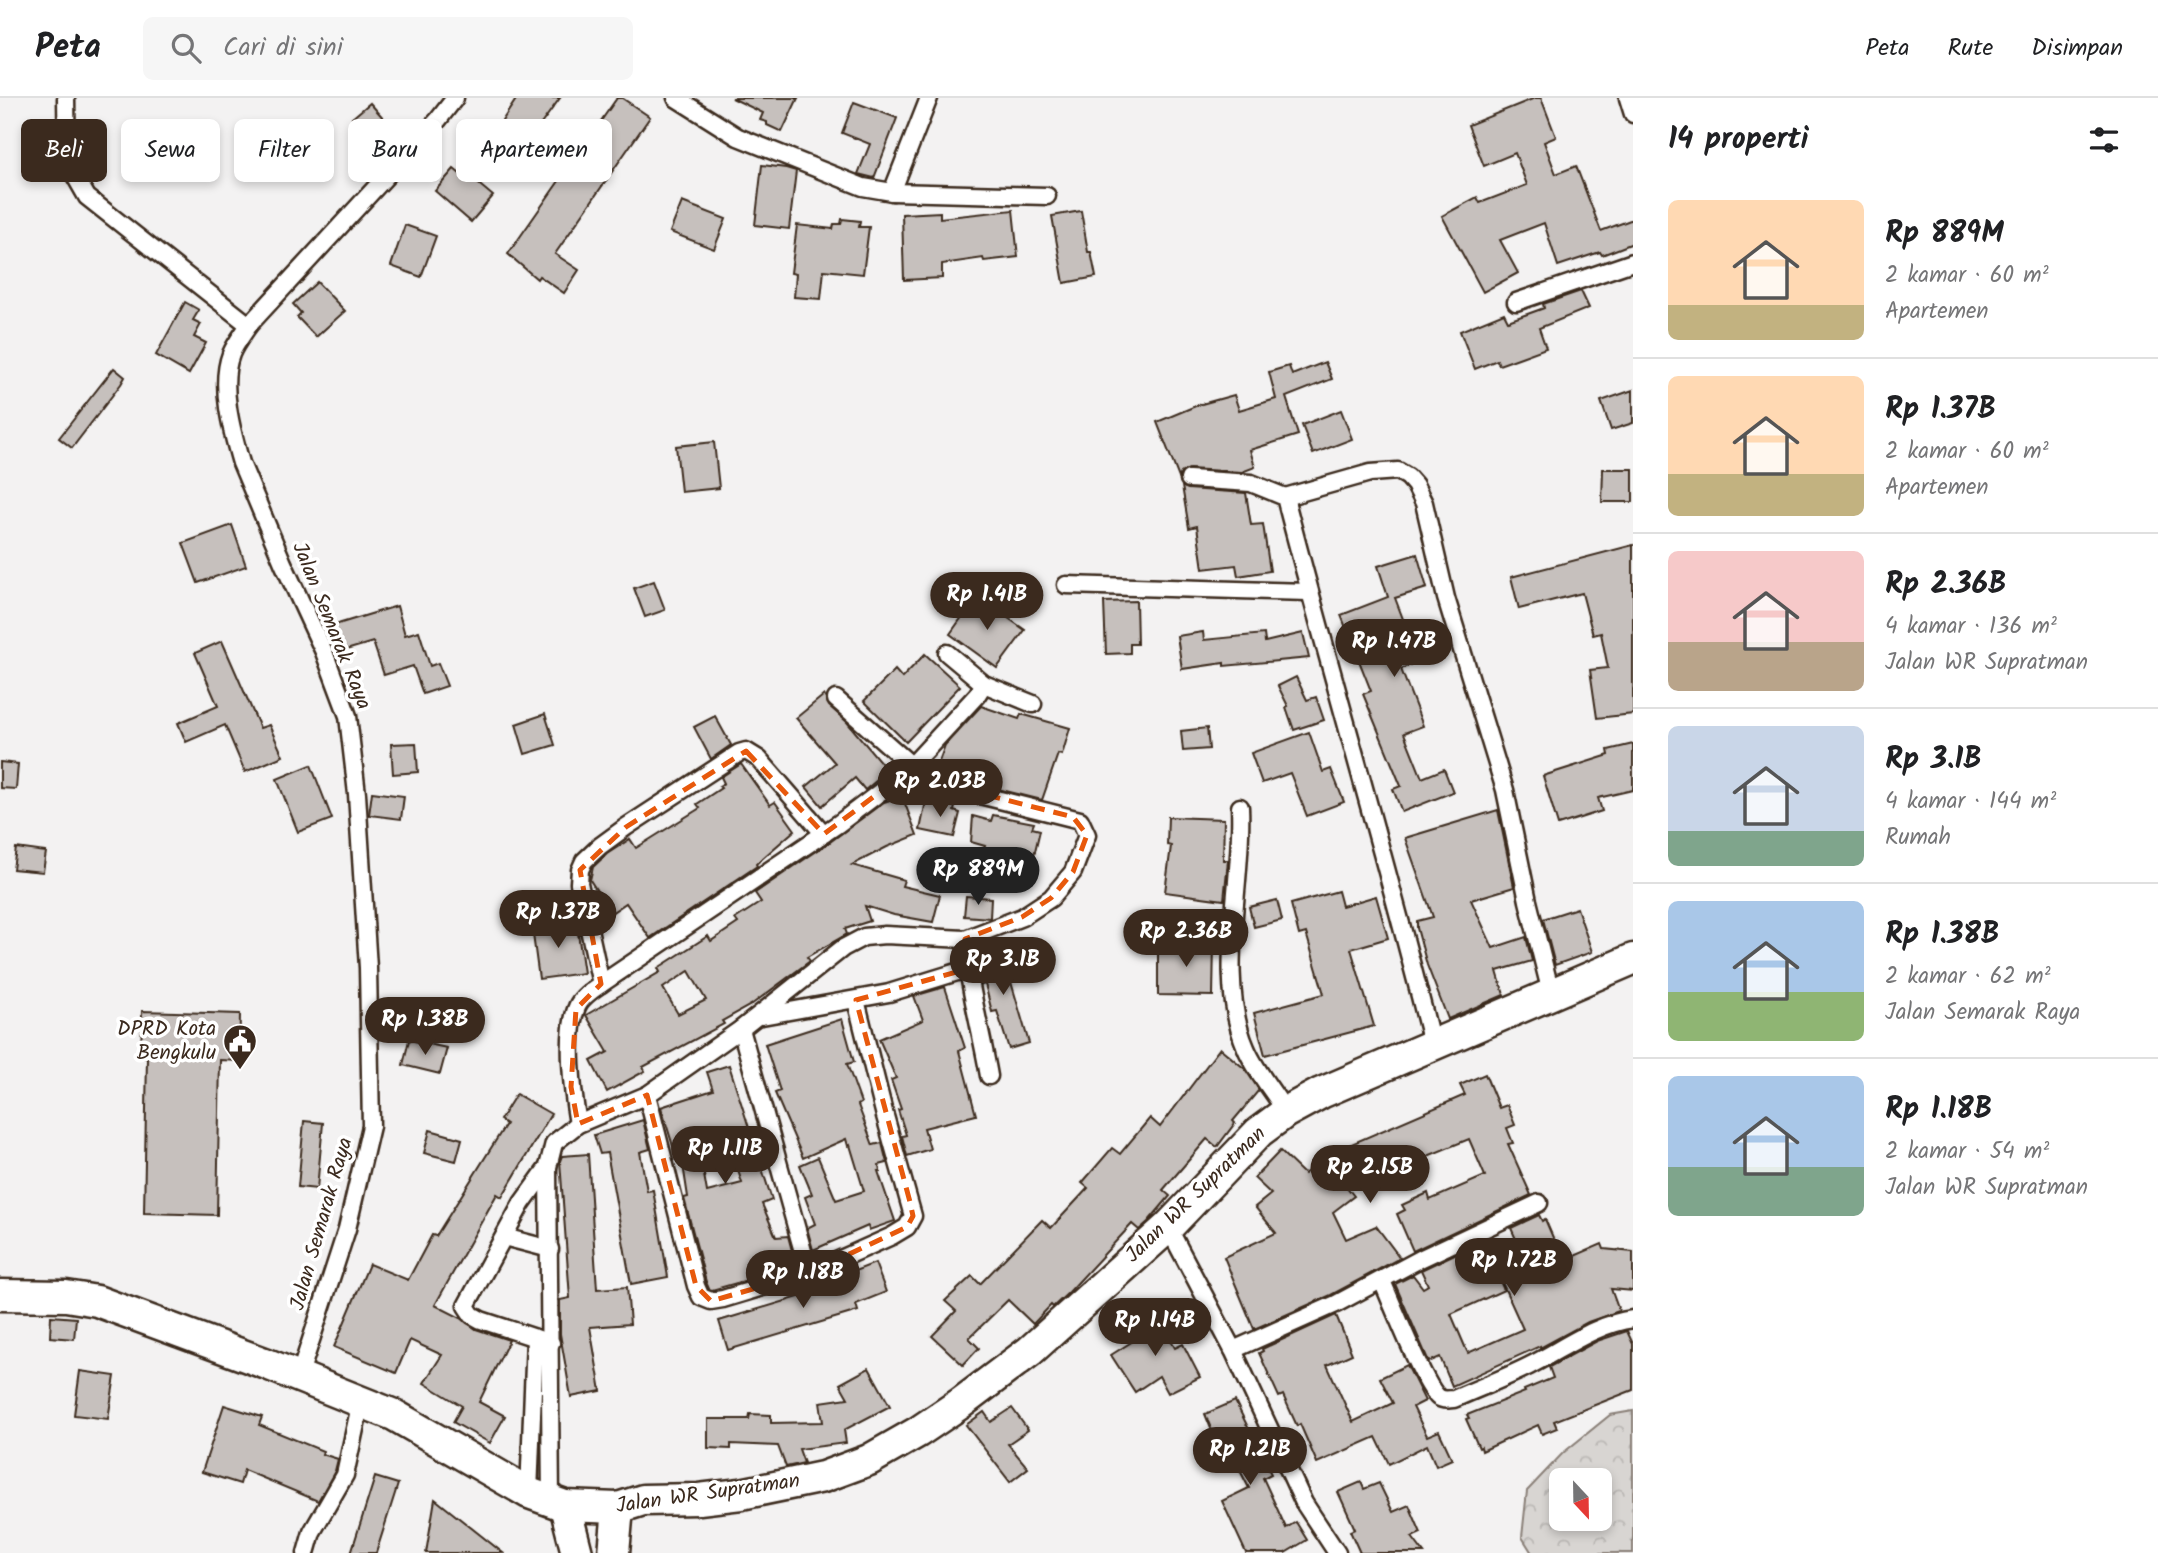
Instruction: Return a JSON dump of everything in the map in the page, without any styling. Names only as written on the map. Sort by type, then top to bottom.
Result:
[{"type":"highway","name":"Jalan WR Supratman","points":[[0,1294],[66,1296],[97,1301],[394,1415],[548,1500],[618,1508],[643,1500],[699,1499],[791,1485],[823,1477],[869,1460],[961,1403],[1030,1351],[1168,1227],[1259,1132],[1286,1112],[1321,1093],[1432,1044],[1633,959]]},
{"type":"highway","points":[[548,1500],[577,1553]]},
{"type":"highway","points":[[614,1553],[618,1508]]},
{"type":"street","points":[[66,98],[67,162],[87,197],[249,325]]},
{"type":"street","name":"Jalan Semarak Raya","points":[[299,1377],[347,1229],[371,1126],[368,968],[357,794],[348,716],[324,652],[241,463],[231,430],[226,391],[231,355],[249,325],[438,120],[455,98]]},
{"type":"street","points":[[676,98],[738,137],[863,187],[892,192],[1048,196]]},
{"type":"street","points":[[892,192],[929,98]]},
{"type":"street","points":[[1628,98],[1633,114]]},
{"type":"street","points":[[1516,302],[1633,262]]},
{"type":"street","points":[[1189,480],[1251,483],[1285,497],[1370,473],[1398,471],[1415,485],[1424,503],[1446,598],[1505,790],[1551,993]]},
{"type":"street","points":[[1285,497],[1402,924],[1432,1044]]},
{"type":"street","points":[[1066,585],[1309,592]]},
{"type":"street","points":[[947,653],[984,684],[1033,704]]},
{"type":"street","points":[[578,1124],[571,1087],[572,1036],[576,1009],[582,999],[824,834],[908,770],[984,684]]},
{"type":"street","points":[[548,1500],[551,1343],[548,1167],[554,1143],[578,1124],[647,1095],[759,1016],[843,948],[864,937],[885,935],[965,939],[1022,917],[1051,898],[1073,872],[1087,835],[1084,826],[1073,817],[919,780],[836,699]]},
{"type":"street","points":[[601,984],[579,883],[580,870],[584,861],[600,846],[626,827],[746,751],[759,759],[824,834]]},
{"type":"street","points":[[1240,807],[1242,837],[1232,940],[1233,992],[1238,1024],[1246,1049],[1286,1112]]},
{"type":"street","points":[[965,939],[967,969],[989,1076]]},
{"type":"street","points":[[759,1016],[889,993],[967,969]]},
{"type":"street","points":[[647,1095],[695,1286],[701,1297],[711,1301],[723,1299],[809,1273],[892,1236],[907,1227],[913,1216],[884,1116],[856,1000]]},
{"type":"street","points":[[741,1029],[809,1273]]},
{"type":"street","points":[[548,1167],[522,1203],[466,1306],[472,1315],[481,1320],[551,1343]]},
{"type":"street","points":[[1233,1350],[1382,1281],[1422,1258],[1539,1203]]},
{"type":"street","points":[[1168,1227],[1233,1350],[1304,1503],[1337,1553]]},
{"type":"street","points":[[504,1237],[550,1249]]},
{"type":"street","points":[[1382,1281],[1425,1376],[1437,1396],[1444,1400],[1454,1399],[1528,1367],[1597,1329],[1633,1319]]},
{"type":"street","points":[[535,1338],[548,1500]]},
{"type":"street","points":[[306,1553],[312,1532],[345,1475],[361,1401]]},
{"type":"highlighted area","points":[[746,751],[824,834],[904,774],[1073,817],[1087,835],[1073,872],[1051,898],[1022,917],[965,939],[967,969],[856,1000],[910,1202],[913,1216],[907,1227],[809,1273],[711,1301],[696,1286],[647,1095],[578,1124],[571,1087],[576,1009],[601,984],[580,870],[626,827]]},
{"type":"green space","points":[[1633,1411],[1633,1553],[1532,1553],[1522,1537],[1527,1491],[1563,1453],[1610,1415]]},
{"type":"building","points":[[517,98],[560,98],[545,119],[503,119]]},
{"type":"building","points":[[617,98],[622,98],[650,117],[612,172],[612,119],[602,119]]},
{"type":"building","points":[[732,98],[798,98],[782,132],[760,120],[763,113]]},
{"type":"building","points":[[1541,98],[1556,137],[1544,142],[1556,174],[1576,166],[1601,231],[1633,219],[1633,243],[1602,255],[1600,252],[1558,266],[1544,223],[1500,240],[1518,273],[1483,292],[1442,216],[1477,197],[1480,203],[1527,185],[1515,153],[1484,166],[1468,125]]},
{"type":"building","points":[[854,102],[897,118],[874,178],[858,174],[870,144],[842,133]]},
{"type":"building","points":[[370,103],[384,119],[353,119]]},
{"type":"building","points":[[762,165],[796,171],[789,229],[755,225]]},
{"type":"building","points":[[454,169],[456,182],[476,182],[493,196],[471,222],[435,191]]},
{"type":"building","points":[[558,182],[605,182],[555,254],[579,270],[564,293],[539,276],[537,279],[508,254]]},
{"type":"building","points":[[682,202],[726,219],[714,249],[670,232]]},
{"type":"building","points":[[1013,210],[1018,257],[984,261],[983,258],[942,264],[942,278],[904,280],[902,214],[940,212],[940,218]]},
{"type":"building","points":[[1081,211],[1088,252],[1091,252],[1096,277],[1064,283],[1052,216]]},
{"type":"building","points":[[842,219],[860,221],[859,227],[869,227],[863,274],[824,270],[821,299],[794,297],[796,274],[791,273],[797,225],[833,229],[834,224],[841,224]]},
{"type":"building","points":[[405,225],[436,236],[421,277],[391,266]]},
{"type":"building","points":[[317,282],[345,311],[316,337],[297,317],[301,313],[293,304]]},
{"type":"building","points":[[1581,291],[1589,308],[1539,328],[1546,348],[1499,365],[1497,360],[1475,369],[1460,331],[1504,313],[1508,321],[1544,308],[1543,304]]},
{"type":"building","points":[[185,302],[199,310],[193,320],[201,324],[194,337],[206,343],[189,374],[156,355]]},
{"type":"building","points":[[1325,362],[1332,379],[1286,397],[1298,435],[1250,450],[1255,467],[1242,472],[1189,469],[1181,473],[1179,478],[1157,422],[1198,405],[1234,395],[1239,410],[1276,399],[1269,372],[1289,366],[1292,375]]},
{"type":"building","points":[[114,368],[125,377],[72,448],[59,438]]},
{"type":"building","points":[[1633,390],[1633,423],[1611,430],[1601,401]]},
{"type":"building","points":[[1341,410],[1352,439],[1313,454],[1302,425]]},
{"type":"building","points":[[714,442],[719,488],[681,492],[676,446]]},
{"type":"building","points":[[1603,469],[1633,469],[1633,502],[1602,502]]},
{"type":"building","points":[[1182,486],[1188,489],[1246,493],[1251,525],[1263,524],[1270,571],[1238,576],[1236,565],[1203,569],[1197,526],[1189,528]]},
{"type":"building","points":[[232,525],[246,566],[198,583],[183,543]]},
{"type":"building","points":[[1633,545],[1633,714],[1597,718],[1590,670],[1608,668],[1601,633],[1593,635],[1582,593],[1519,609],[1511,577]]},
{"type":"building","points":[[1417,554],[1427,588],[1395,598],[1419,661],[1401,669],[1423,726],[1404,733],[1422,778],[1444,769],[1453,792],[1402,812],[1393,789],[1401,786],[1363,694],[1371,691],[1341,615],[1388,597],[1378,566]]},
{"type":"building","points":[[654,581],[665,610],[645,617],[634,588]]},
{"type":"building","points":[[977,596],[1025,630],[997,668],[950,634]]},
{"type":"building","points":[[1136,601],[1137,644],[1130,644],[1130,653],[1106,654],[1104,602]]},
{"type":"building","points":[[397,606],[405,635],[419,631],[430,666],[438,663],[447,686],[423,694],[413,666],[384,675],[373,642],[336,653],[328,627]]},
{"type":"building","points":[[1203,632],[1204,640],[1264,634],[1265,642],[1303,633],[1309,658],[1224,666],[1224,663],[1182,669],[1177,636]]},
{"type":"building","points":[[222,641],[260,728],[269,725],[283,756],[245,772],[225,725],[186,742],[178,723],[218,706],[195,653]]},
{"type":"building","points":[[925,654],[960,686],[906,742],[864,701],[895,670],[902,678]]},
{"type":"building","points":[[1296,677],[1307,700],[1316,697],[1324,720],[1294,730],[1286,707],[1288,706],[1278,686]]},
{"type":"building","points":[[824,695],[829,706],[847,722],[888,771],[865,790],[855,778],[822,806],[806,787],[835,763],[796,718]]},
{"type":"building","points":[[981,706],[1019,719],[1021,714],[1070,728],[1062,755],[1058,754],[1042,800],[936,770],[945,745]]},
{"type":"building","points":[[545,714],[555,745],[525,754],[516,724]]},
{"type":"building","points":[[715,716],[731,745],[711,759],[694,727]]},
{"type":"building","points":[[1207,728],[1209,749],[1183,751],[1181,731]]},
{"type":"building","points":[[1309,732],[1323,772],[1331,769],[1344,802],[1307,816],[1290,773],[1262,783],[1251,753]]},
{"type":"building","points":[[416,743],[418,772],[393,774],[391,744]]},
{"type":"building","points":[[1633,744],[1633,790],[1598,798],[1602,811],[1558,825],[1543,776],[1609,755],[1608,750]]},
{"type":"building","points":[[0,762],[18,764],[16,789],[0,788]]},
{"type":"building","points":[[741,764],[770,805],[775,802],[795,830],[756,864],[757,866],[650,938],[626,903],[611,913],[590,880],[593,867],[630,839],[636,848],[700,808],[697,804],[721,788],[719,786],[724,783],[721,777]]},
{"type":"building","points":[[311,765],[332,819],[298,832],[277,779]]},
{"type":"building","points":[[372,792],[404,796],[401,819],[369,815]]},
{"type":"building","points":[[902,796],[917,835],[852,865],[904,880],[902,886],[940,895],[933,922],[894,915],[865,906],[870,921],[845,929],[847,934],[807,957],[810,961],[751,1005],[722,1021],[724,1024],[643,1067],[645,1071],[607,1092],[591,1061],[608,1052],[586,1015],[660,972],[658,968],[708,936],[711,941],[738,923],[735,919],[761,902],[755,893],[884,802]],"holes":[[[689,971],[706,1000],[678,1014],[663,988]]]},
{"type":"building","points":[[926,801],[955,807],[954,811],[960,813],[954,837],[920,830]]},
{"type":"building","points":[[1498,810],[1514,887],[1471,900],[1493,948],[1526,937],[1532,961],[1497,971],[1504,995],[1448,1019],[1427,965],[1417,928],[1417,921],[1433,917],[1405,838]]},
{"type":"building","points":[[993,815],[1034,823],[1032,828],[1040,830],[1031,868],[982,855],[985,846],[971,842],[973,816],[991,821]]},
{"type":"building","points":[[1168,817],[1224,819],[1223,860],[1228,860],[1224,900],[1165,892],[1171,846],[1167,845]]},
{"type":"building","points":[[16,848],[46,852],[43,872],[13,869]]},
{"type":"building","points":[[1338,891],[1342,906],[1376,896],[1388,938],[1351,949],[1374,1026],[1265,1055],[1254,1013],[1324,994],[1306,933],[1299,935],[1291,904]]},
{"type":"building","points":[[966,896],[991,898],[990,918],[964,916]]},
{"type":"building","points":[[1277,900],[1282,920],[1254,927],[1249,907]]},
{"type":"building","points":[[1577,908],[1592,952],[1555,965],[1543,919]]},
{"type":"building","points":[[576,920],[584,973],[539,979],[532,927]]},
{"type":"building","points":[[1158,942],[1214,943],[1213,996],[1158,995]]},
{"type":"building","points":[[1001,948],[1029,1043],[1009,1049],[997,1011],[992,1012],[985,984],[982,985],[977,956]]},
{"type":"building","points":[[945,987],[965,1048],[959,1051],[976,1115],[924,1128],[930,1149],[907,1156],[902,1136],[906,1135],[898,1110],[901,1109],[891,1080],[896,1078],[879,1039],[923,1020],[914,996]]},
{"type":"building","points":[[142,1011],[240,1014],[239,1061],[220,1060],[217,1215],[144,1213],[147,1058],[141,1058]]},
{"type":"building","points":[[842,1019],[854,1062],[847,1064],[861,1103],[858,1105],[873,1145],[882,1143],[887,1163],[879,1165],[878,1171],[895,1221],[869,1230],[868,1226],[813,1250],[807,1228],[815,1224],[805,1197],[812,1194],[800,1165],[818,1157],[836,1200],[864,1191],[846,1139],[803,1158],[775,1093],[780,1091],[765,1044]]},
{"type":"building","points":[[409,1040],[447,1048],[440,1074],[403,1065]]},
{"type":"building","points":[[1220,1048],[1245,1069],[1259,1090],[1233,1121],[1235,1123],[1217,1147],[1207,1139],[1163,1190],[1170,1196],[1148,1222],[1139,1230],[1132,1224],[1069,1292],[1053,1307],[1051,1305],[1033,1324],[1008,1300],[969,1338],[979,1348],[963,1365],[932,1336],[956,1311],[945,1301],[972,1276],[980,1284],[1042,1220],[1051,1228],[1088,1188],[1082,1183],[1112,1148],[1120,1154],[1150,1118],[1160,1127]]},
{"type":"building","points":[[729,1065],[772,1200],[762,1204],[776,1237],[788,1236],[794,1258],[790,1260],[793,1267],[712,1290],[706,1282],[684,1198],[688,1197],[682,1158],[677,1159],[661,1107],[713,1090],[707,1072]],"holes":[[[729,1142],[742,1183],[707,1192],[700,1152]]]},
{"type":"building","points":[[1485,1074],[1499,1108],[1507,1105],[1515,1125],[1507,1128],[1513,1143],[1508,1144],[1531,1195],[1413,1251],[1397,1214],[1405,1210],[1402,1205],[1428,1193],[1430,1200],[1485,1176],[1469,1139],[1381,1178],[1378,1172],[1346,1186],[1354,1196],[1333,1212],[1346,1239],[1376,1226],[1400,1258],[1331,1295],[1254,1329],[1224,1257],[1276,1233],[1255,1207],[1271,1194],[1254,1178],[1280,1151],[1304,1174],[1335,1151],[1465,1095],[1460,1085]]},
{"type":"building","points":[[516,1094],[551,1114],[502,1197],[497,1194],[435,1305],[476,1329],[509,1340],[479,1402],[505,1416],[490,1443],[453,1422],[462,1406],[424,1383],[442,1355],[410,1340],[396,1373],[334,1347],[369,1264],[408,1280],[432,1235],[436,1236],[506,1124],[500,1120]]},
{"type":"building","points":[[643,1120],[650,1149],[640,1152],[647,1191],[653,1190],[668,1277],[631,1284],[607,1153],[600,1154],[594,1135]]},
{"type":"building","points":[[304,1121],[323,1123],[317,1189],[298,1187]]},
{"type":"building","points":[[430,1130],[462,1139],[456,1161],[424,1153]]},
{"type":"building","points":[[588,1154],[597,1289],[627,1287],[630,1324],[590,1327],[601,1391],[571,1397],[560,1334],[560,1300],[570,1298],[560,1161],[562,1156]]},
{"type":"building","points":[[1539,1215],[1542,1221],[1545,1219],[1563,1261],[1602,1244],[1604,1249],[1633,1252],[1633,1291],[1611,1289],[1619,1311],[1588,1322],[1540,1348],[1452,1386],[1440,1357],[1429,1362],[1395,1284],[1413,1275],[1423,1288],[1428,1285],[1421,1270],[1482,1241],[1504,1290],[1451,1314],[1466,1349],[1468,1353],[1523,1329],[1499,1276],[1527,1264],[1511,1228]]},
{"type":"building","points":[[875,1263],[886,1292],[856,1304],[858,1311],[728,1350],[719,1321],[855,1280],[852,1272]]},
{"type":"building","points":[[1155,1312],[1175,1348],[1183,1344],[1200,1377],[1168,1393],[1159,1376],[1135,1392],[1111,1355],[1141,1336],[1134,1323]]},
{"type":"building","points":[[1336,1315],[1352,1354],[1327,1365],[1353,1422],[1393,1403],[1380,1378],[1407,1365],[1425,1401],[1413,1407],[1427,1436],[1439,1431],[1452,1459],[1436,1466],[1427,1445],[1389,1464],[1376,1437],[1317,1463],[1300,1424],[1297,1426],[1283,1395],[1279,1397],[1259,1353],[1262,1349]]},
{"type":"building","points":[[51,1316],[76,1318],[74,1339],[50,1337]]},
{"type":"building","points":[[1627,1331],[1633,1344],[1633,1390],[1554,1421],[1557,1428],[1542,1434],[1538,1425],[1482,1451],[1481,1447],[1479,1448],[1466,1419],[1469,1418],[1467,1415],[1553,1378],[1549,1367],[1597,1341]]},
{"type":"building","points":[[869,1368],[890,1406],[844,1430],[846,1443],[799,1449],[804,1463],[786,1467],[778,1446],[731,1444],[731,1449],[708,1448],[708,1419],[749,1419],[750,1414],[771,1415],[771,1423],[823,1422],[820,1402],[848,1398],[840,1384]]},
{"type":"building","points":[[80,1371],[115,1376],[108,1419],[74,1415]]},
{"type":"building","points":[[1235,1401],[1271,1474],[1263,1478],[1286,1528],[1296,1522],[1307,1540],[1285,1553],[1246,1553],[1222,1501],[1249,1488],[1232,1455],[1220,1461],[1207,1433],[1212,1431],[1205,1414]]},
{"type":"building","points":[[224,1405],[262,1417],[259,1425],[338,1459],[335,1471],[318,1501],[244,1470],[240,1484],[202,1472]]},
{"type":"building","points":[[1012,1408],[1028,1430],[1008,1444],[1028,1468],[1010,1482],[966,1425],[984,1412],[991,1422]]},
{"type":"building","points":[[375,1477],[398,1484],[376,1553],[351,1553]]},
{"type":"building","points":[[1361,1482],[1364,1489],[1379,1483],[1393,1512],[1409,1505],[1421,1533],[1412,1537],[1424,1553],[1360,1553],[1350,1531],[1355,1529],[1338,1492]]},
{"type":"building","points":[[435,1499],[503,1553],[426,1553]]},
{"type":"place","name":"DPRD Kota Bengkulu","points":[[240,1071]]}]
